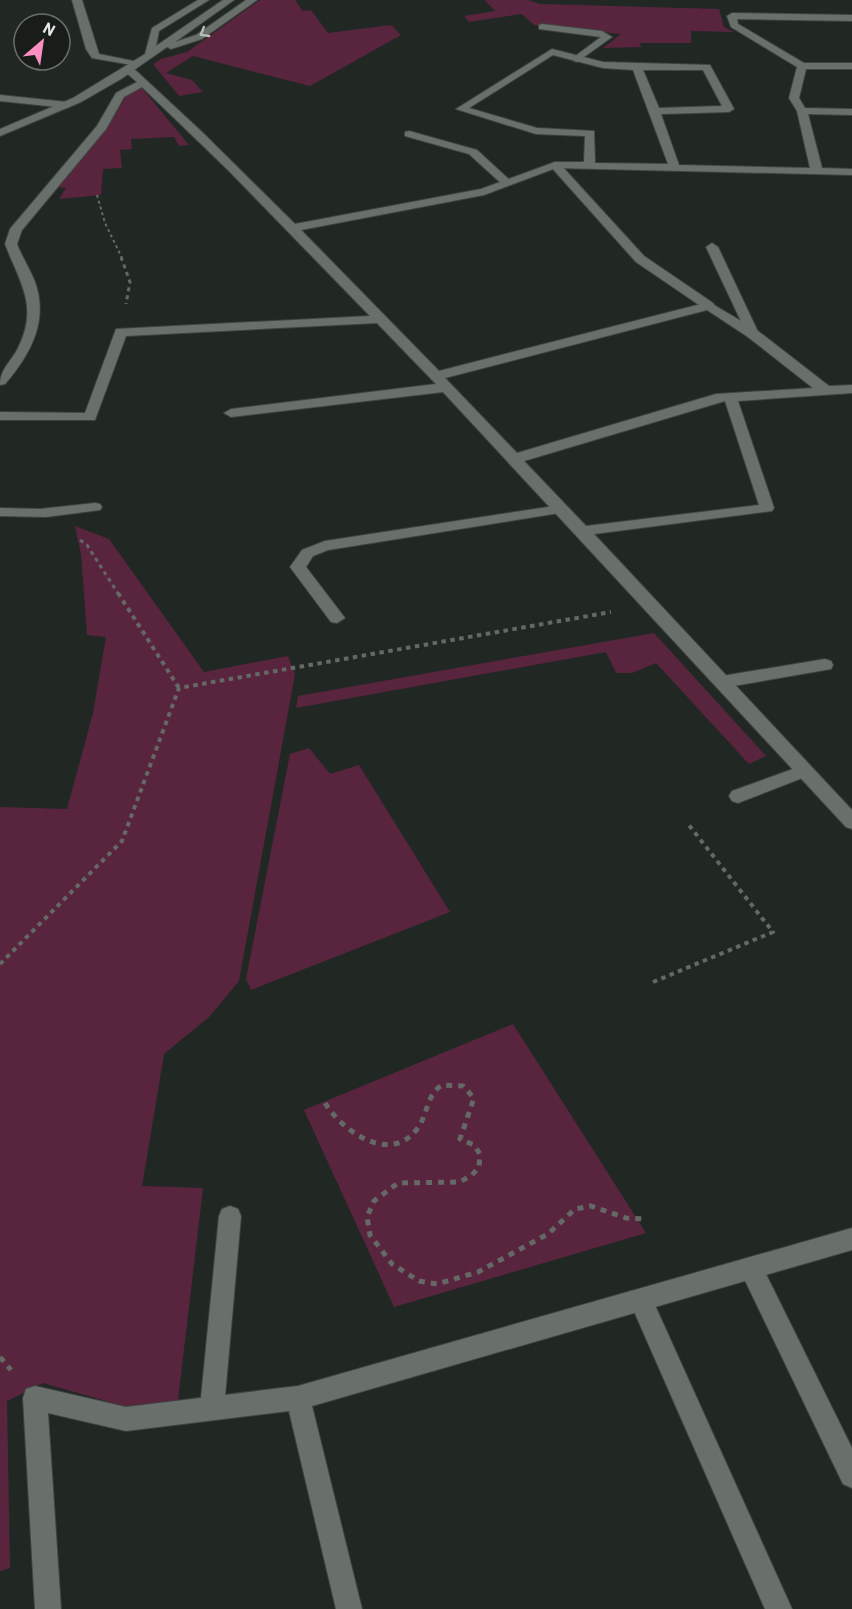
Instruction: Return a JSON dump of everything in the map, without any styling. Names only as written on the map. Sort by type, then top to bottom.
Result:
[{"type":"street","points":[[77,0],[95,56],[131,67],[143,82],[294,228],[582,531],[852,822]]},
{"type":"street","points":[[149,53],[155,30],[204,0]]},
{"type":"street","points":[[0,133],[67,105],[131,67],[228,0]]},
{"type":"street","points":[[149,53],[199,36],[252,0]]},
{"type":"street","points":[[852,18],[732,16],[734,25],[802,66],[852,66]]},
{"type":"street","points":[[542,27],[602,34],[607,37],[577,59]]},
{"type":"street","points":[[589,165],[591,133],[536,131],[461,109],[552,52],[603,65],[659,68],[706,67],[729,108],[655,111]]},
{"type":"street","points":[[636,65],[674,167]]},
{"type":"street","points":[[802,66],[794,98],[802,111],[818,172]]},
{"type":"street","points":[[0,381],[23,355],[32,328],[33,305],[29,283],[11,244],[16,229],[102,127],[120,95],[143,82]]},
{"type":"street","points":[[0,98],[67,105]]},
{"type":"street","points":[[802,111],[852,112]]},
{"type":"street","points":[[410,134],[473,152],[507,183]]},
{"type":"street","points":[[555,165],[640,259],[753,334],[825,390]]},
{"type":"street","points":[[294,228],[484,192],[555,165],[852,172]]},
{"type":"street","points":[[712,247],[753,334]]},
{"type":"street","points":[[231,413],[442,382],[709,306]]},
{"type":"street","points":[[0,416],[90,417],[121,332],[381,319]]},
{"type":"street","points":[[514,459],[716,398],[852,389]]},
{"type":"street","points":[[582,531],[767,508],[730,397]]},
{"type":"street","points":[[0,512],[56,512],[74,507],[95,507]]},
{"type":"street","points":[[337,618],[298,567],[307,553],[325,546],[561,509]]},
{"type":"street","points":[[722,682],[825,665]]},
{"type":"street","points":[[738,796],[804,771]]},
{"type":"street","points":[[831,799],[852,799]]},
{"type":"street","points":[[212,1408],[230,1216]]},
{"type":"street","points":[[48,1609],[35,1398],[126,1419],[298,1398],[852,1239]]},
{"type":"street","points":[[751,1268],[852,1475]]},
{"type":"street","points":[[641,1300],[779,1609]]},
{"type":"street","points":[[298,1398],[349,1609]]},
{"type":"path","points":[[97,195],[105,223],[117,245],[130,282],[121,332]]},
{"type":"path","points":[[31,513],[87,545],[179,688]]},
{"type":"path","points":[[179,688],[650,605]]},
{"type":"path","points":[[0,964],[122,841],[179,688]]},
{"type":"path","points":[[653,982],[773,932],[688,825]]},
{"type":"path","points":[[325,1103],[332,1116],[360,1139],[396,1143],[413,1134],[424,1120],[432,1092],[441,1084],[454,1083],[466,1086],[474,1098],[473,1109],[464,1125],[460,1139],[474,1145],[480,1154],[478,1167],[472,1175],[460,1182],[398,1183],[374,1201],[368,1217],[370,1235],[379,1248],[392,1264],[418,1281],[437,1284],[478,1272],[548,1234],[575,1209],[591,1206],[626,1218],[645,1219]]},
{"type":"shaded area","points":[[260,0],[295,0],[303,11],[311,10],[328,33],[391,25],[401,35],[310,86],[193,56],[166,73],[192,80],[203,92],[179,96],[153,64],[161,59],[187,52]]},
{"type":"shaded area","points":[[485,0],[528,0],[540,4],[719,9],[724,27],[734,32],[691,31],[691,43],[640,43],[641,47],[603,48],[621,34],[534,25],[522,14],[469,22],[464,16],[495,11]]},
{"type":"shaded area","points":[[141,87],[189,145],[179,146],[174,137],[131,139],[132,149],[120,150],[122,168],[103,169],[101,195],[59,199],[66,188],[56,187],[107,127],[126,96]]},
{"type":"shaded area","points":[[75,526],[109,539],[204,672],[288,656],[295,674],[239,981],[209,1017],[164,1054],[142,1186],[203,1188],[178,1400],[127,1407],[43,1383],[7,1401],[10,1568],[0,1571],[0,807],[67,809],[93,713],[106,637],[87,635],[81,554]]},
{"type":"shaded area","points":[[654,633],[766,756],[749,764],[656,663],[632,673],[616,673],[606,652],[296,708],[298,696]]},
{"type":"shaded area","points":[[309,748],[330,774],[359,765],[450,912],[251,990],[246,979],[290,754]]},
{"type":"shaded area","points":[[513,1024],[646,1233],[394,1307],[304,1110]]}]
